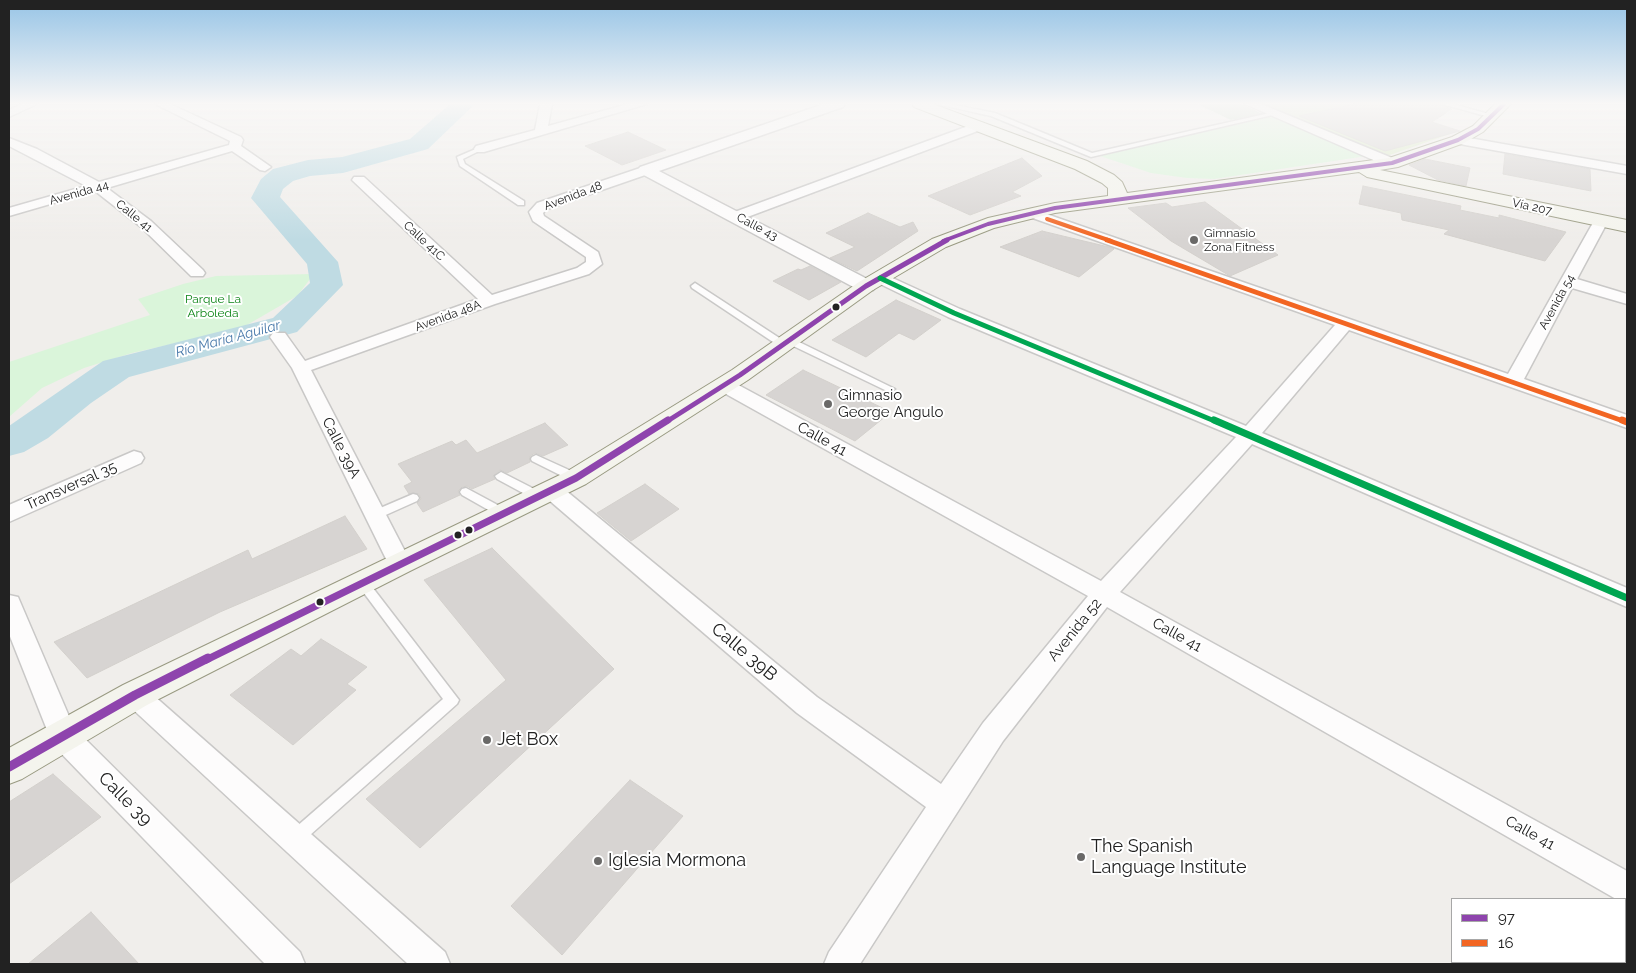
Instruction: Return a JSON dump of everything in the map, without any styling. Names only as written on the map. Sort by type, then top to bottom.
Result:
[{"type":"main road","points":[[1053,149],[1134,179],[1181,186],[1234,186]]},
{"type":"main road","points":[[9,766],[135,695],[399,563],[576,478],[724,385],[873,282],[939,243],[988,224],[1056,208],[1234,186],[1392,163],[1431,149]]},
{"type":"main road","points":[[1086,160],[1116,186],[1118,193],[1115,200]]},
{"type":"main road","points":[[1056,208],[1081,191],[1086,178],[1086,160]]},
{"type":"main road","name":"Vía 207","points":[[1352,169],[1627,226]]},
{"type":"main road","name":"Vía 207","points":[[1325,173],[1437,187]]},
{"type":"street","name":"Calle 41","points":[[27,149],[98,187],[146,224],[197,273]]},
{"type":"street","name":"Avenida 44","points":[[9,212],[226,149]]},
{"type":"street","points":[[238,149],[265,167]]},
{"type":"street","name":"Avenida 48","points":[[594,264],[593,255],[538,218],[536,212],[542,206],[706,149]]},
{"type":"street","points":[[737,216],[916,149]]},
{"type":"street","points":[[1359,149],[1392,163]]},
{"type":"street","points":[[1511,149],[1627,170]]},
{"type":"street","name":"Calle 43","points":[[646,170],[873,282],[1249,435],[1627,598]]},
{"type":"street","name":"Calle 41C","points":[[358,180],[489,301]]},
{"type":"street","points":[[1032,213],[1627,422]]},
{"type":"street","name":"Avenida 54","points":[[1512,382],[1569,282],[1601,221]]},
{"type":"street","name":"Avenida 48A","points":[[301,368],[489,301],[583,271],[594,264]]},
{"type":"street","points":[[1569,282],[1627,299]]},
{"type":"street","name":"Avenida 52","points":[[841,964],[994,732],[1104,594],[1249,435],[1345,324]]},
{"type":"street","name":"Calle 39A","points":[[279,337],[301,368],[399,563]]},
{"type":"street","name":"Calle 41","points":[[724,385],[1104,594],[1627,888]]},
{"type":"street","name":"Transversal 35","points":[[9,514],[134,458]]},
{"type":"street","name":"Calle 39B","points":[[545,493],[807,705],[945,804]]},
{"type":"street","name":"Calle 39","points":[[9,604],[62,736],[288,964]]},
{"type":"street","points":[[135,695],[432,964]]},
{"type":"lane","points":[[479,149],[459,158],[462,165],[521,203]]},
{"type":"lane","points":[[1065,149],[1086,160],[1129,149]]},
{"type":"lane","points":[[695,286],[785,342],[890,389]]},
{"type":"lane","points":[[536,459],[576,478]]},
{"type":"lane","points":[[501,476],[545,493]]},
{"type":"lane","points":[[466,492],[503,513]]},
{"type":"lane","points":[[375,515],[413,498]]},
{"type":"lane","points":[[294,839],[452,700],[362,582]]},
{"type":"green space","points":[[1129,149],[1352,149],[1367,156],[1214,179],[1187,178],[1151,173],[1100,156]]},
{"type":"green space","points":[[1371,149],[1406,149],[1387,156]]},
{"type":"green space","name":"Parque La Arboleda","points":[[314,274],[297,296],[240,329],[132,353],[84,368],[42,388],[9,417],[9,362],[150,315],[138,299],[183,284],[216,276]]},
{"type":"building","points":[[592,149],[666,150],[622,165]]},
{"type":"building","points":[[1505,154],[1590,169],[1591,191],[1503,174]]},
{"type":"building","points":[[1022,158],[1042,176],[1012,192],[1021,196],[970,215],[928,196]]},
{"type":"building","points":[[1425,159],[1470,168],[1466,186],[1438,180],[1409,165]]},
{"type":"building","points":[[1363,186],[1461,206],[1460,210],[1499,218],[1499,215],[1566,232],[1545,261],[1444,234],[1449,230],[1402,220],[1401,213],[1359,204]]},
{"type":"building","name":"Gimnasio Zona Fitness","points":[[1205,202],[1278,255],[1230,276],[1171,241],[1128,208],[1166,203],[1172,207]]},
{"type":"building","points":[[868,213],[900,227],[913,222],[918,231],[857,271],[830,258],[855,247],[826,233]]},
{"type":"building","points":[[1042,231],[1114,249],[1079,277],[1000,247]]},
{"type":"building","points":[[810,266],[841,282],[809,300],[773,281],[798,269],[801,270]]},
{"type":"building","points":[[896,300],[941,320],[914,340],[899,333],[866,357],[832,340]]},
{"type":"building","name":"Gimnasio George Angulo","points":[[803,370],[891,412],[855,441],[766,395]]},
{"type":"building","points":[[545,423],[568,445],[543,456],[535,453],[530,456],[530,462],[507,473],[500,470],[493,476],[495,479],[472,489],[467,486],[462,487],[458,491],[460,495],[423,512],[417,503],[421,499],[419,494],[409,494],[404,486],[412,482],[398,464],[452,441],[456,445],[466,440],[477,453]]},
{"type":"building","points":[[645,484],[679,509],[631,541],[597,513]]},
{"type":"building","points":[[345,516],[367,549],[220,612],[87,678],[54,642],[248,550],[252,559]]},
{"type":"building","name":"Jet Box","points":[[492,548],[614,669],[420,848],[366,799],[506,680],[424,580]]},
{"type":"building","points":[[321,639],[367,667],[347,684],[356,690],[293,745],[230,695],[291,649],[301,656]]},
{"type":"building","points":[[53,774],[101,817],[9,884],[9,802]]},
{"type":"building","name":"Iglesia Mormona","points":[[630,780],[683,816],[562,955],[511,906]]},
{"type":"building","points":[[91,912],[139,964],[28,964]]},
{"type":"waterway","name":"Río María Aguilar","points":[[9,443],[34,429],[77,395],[116,369],[285,325],[327,285],[322,262],[265,198],[271,185],[283,175],[308,168],[343,165],[399,149]]},
{"type":"transit line","name":"97","points":[[9,767],[135,695],[399,563],[576,478],[740,375],[866,286],[939,243],[988,224],[1055,208],[1392,163],[1431,149]]},
{"type":"transit line","name":"16","points":[[1047,219],[1627,422]]},
{"type":"transit line","points":[[880,278],[954,313],[1249,435],[1627,598]]},
{"type":"place","name":"Gimnasio Zona Fitness","points":[[1194,240]]},
{"type":"place","name":"Gimnasio George Angulo","points":[[828,404]]},
{"type":"place","name":"Jet Box","points":[[487,740]]},
{"type":"place","name":"The Spanish Language Institute","points":[[1081,857]]},
{"type":"place","name":"Iglesia Mormona","points":[[598,861]]}]
